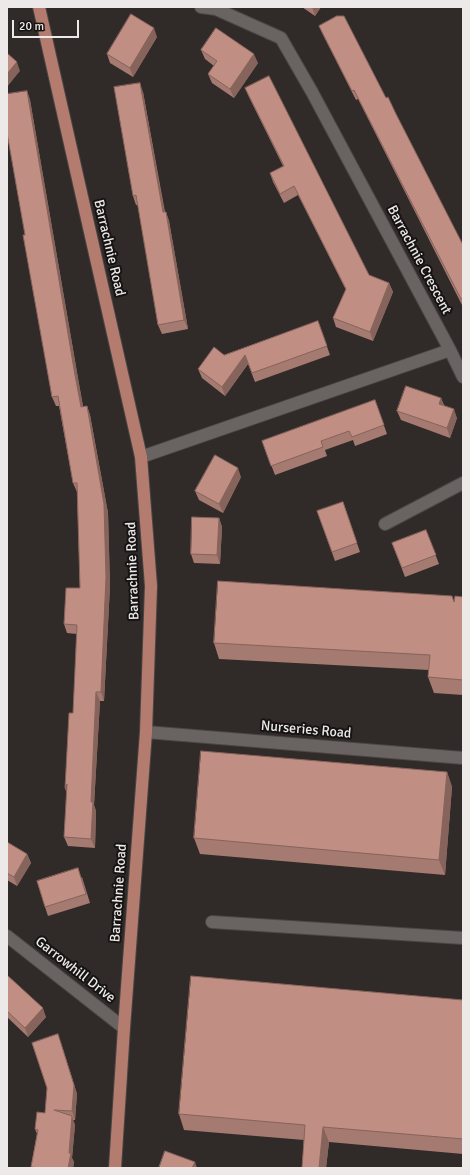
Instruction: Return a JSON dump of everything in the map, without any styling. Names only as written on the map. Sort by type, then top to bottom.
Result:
[{"type":"main road","name":"Barrachnie Road","points":[[39,7],[141,457],[151,586],[146,732],[124,1028],[116,1168]]},
{"type":"street","name":"Barrachnie Crescent","points":[[201,7],[216,9],[282,38],[338,140],[463,377]]},
{"type":"street","points":[[141,457],[450,350]]},
{"type":"street","points":[[385,524],[463,483]]},
{"type":"street","name":"Nurseries Road","points":[[146,732],[463,758]]},
{"type":"street","points":[[212,922],[463,938]]},
{"type":"street","name":"Garrowhill Drive","points":[[7,936],[124,1028]]},
{"type":"building","points":[[131,14],[154,28],[130,68],[107,54]]},
{"type":"building","points":[[337,16],[344,16],[386,98],[388,97],[463,245],[463,298],[461,299],[354,90],[352,91],[319,26]]},
{"type":"building","points":[[216,28],[254,54],[230,89],[208,74],[217,61],[201,50]]},
{"type":"building","points":[[7,53],[17,62],[7,74]]},
{"type":"building","points":[[269,76],[369,275],[389,283],[370,332],[333,318],[346,289],[294,186],[280,194],[270,173],[284,166],[245,88]]},
{"type":"building","points":[[140,83],[163,212],[166,212],[184,320],[158,325],[136,195],[133,196],[114,87]]},
{"type":"building","points":[[27,91],[75,375],[81,407],[87,406],[104,504],[106,577],[101,692],[96,692],[91,802],[93,802],[91,839],[64,837],[69,713],[73,713],[77,625],[64,624],[66,588],[80,588],[77,483],[73,483],[58,396],[52,397],[23,235],[25,235],[7,133],[7,94]]},
{"type":"building","points":[[318,321],[327,346],[252,373],[245,355],[222,387],[198,369],[214,347],[224,355]]},
{"type":"building","points":[[406,386],[441,398],[439,404],[454,409],[447,428],[397,411]]},
{"type":"building","points":[[375,400],[384,425],[352,437],[349,431],[321,441],[323,447],[271,466],[262,441]]},
{"type":"building","points":[[215,455],[238,468],[219,504],[195,491]]},
{"type":"building","points":[[343,502],[357,543],[332,552],[317,511]]},
{"type":"building","points":[[192,517],[219,518],[217,555],[191,554]]},
{"type":"building","points":[[426,530],[436,555],[402,568],[392,543]]},
{"type":"building","points":[[218,581],[452,596],[454,602],[455,596],[463,597],[463,680],[428,677],[430,655],[214,643]]},
{"type":"building","points":[[201,751],[447,772],[439,860],[194,838]]},
{"type":"building","points":[[7,842],[27,854],[14,877],[7,873]]},
{"type":"building","points":[[78,868],[86,894],[45,907],[37,881]]},
{"type":"building","points":[[7,975],[43,1008],[25,1028],[7,1011]]},
{"type":"building","points":[[191,976],[463,1000],[463,1139],[323,1127],[319,1168],[302,1168],[305,1125],[179,1114]]},
{"type":"building","points":[[58,1034],[74,1085],[72,1111],[54,1110],[72,1116],[69,1153],[71,1153],[68,1168],[31,1167],[38,1130],[35,1129],[37,1112],[45,1113],[47,1088],[32,1043]]},
{"type":"building","points":[[165,1151],[195,1162],[192,1168],[159,1168]]}]
